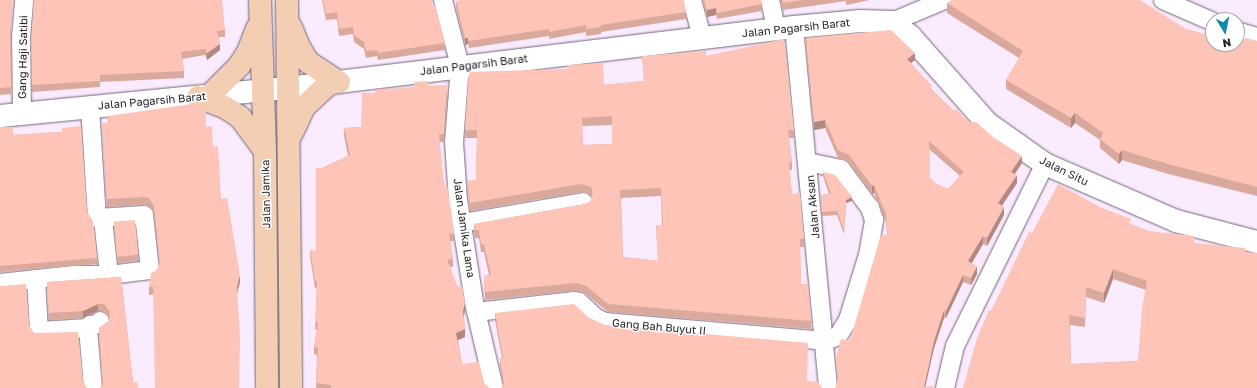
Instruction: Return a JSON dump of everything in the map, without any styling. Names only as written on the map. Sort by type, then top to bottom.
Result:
[{"type":"main road","points":[[287,6],[296,41],[304,57],[319,71],[335,82],[304,107],[294,124],[290,139]]},
{"type":"main road","points":[[287,6],[290,139],[292,388]]},
{"type":"main road","points":[[260,7],[255,36],[244,59],[204,96],[226,108],[240,118],[252,130],[265,152]]},
{"type":"main road","name":"Jalan Jamika","points":[[260,7],[265,152],[268,388]]},
{"type":"street","name":"Gang Haji Satibi","points":[[22,114],[21,37],[24,0]]},
{"type":"street","name":"Jalan Jamika Lama","points":[[443,0],[460,66],[454,142],[462,223],[476,312],[494,388]]},
{"type":"street","points":[[692,0],[702,38]]},
{"type":"street","name":"Jalan Aksan","points":[[770,0],[785,28],[808,162],[828,388]]},
{"type":"street","name":"Jalan Pagarsih Barat","points":[[0,116],[90,106],[288,88],[460,66],[785,28],[861,21],[892,22],[944,0]]},
{"type":"street","points":[[1163,0],[1205,18]]},
{"type":"street","name":"Jalan Situ","points":[[892,22],[911,38],[987,123],[1045,164],[1176,221],[1257,242]]},
{"type":"street","points":[[1245,33],[1257,37]]},
{"type":"street","points":[[0,283],[74,275],[109,275],[150,270],[145,217],[142,215],[103,219],[97,218],[90,106]]},
{"type":"street","points":[[808,162],[842,169],[870,208],[874,220],[868,255],[848,320],[838,336],[825,341]]},
{"type":"street","points":[[945,388],[955,346],[1045,164]]},
{"type":"street","points":[[462,223],[583,202]]},
{"type":"street","points":[[103,219],[109,275]]},
{"type":"street","points":[[36,279],[39,331],[94,325],[93,388]]},
{"type":"street","name":"Gang Bah Buyut II","points":[[476,312],[574,301],[579,302],[596,318],[605,322],[825,341]]},
{"type":"building","points":[[0,0],[13,0],[10,31],[11,87],[0,88]]},
{"type":"building","points":[[34,0],[222,0],[225,30],[217,31],[220,44],[207,53],[205,49],[181,52],[184,71],[100,75],[100,81],[32,85],[32,31]]},
{"type":"building","points":[[323,0],[431,0],[432,6],[435,5],[445,43],[378,53],[377,50],[366,51],[364,42],[354,35],[353,27],[339,29],[337,12],[326,14]]},
{"type":"building","points":[[684,0],[686,12],[601,25],[601,27],[586,29],[586,25],[549,32],[549,29],[469,41],[468,38],[465,38],[456,1]]},
{"type":"building","points":[[704,0],[761,0],[762,4],[717,13],[716,8],[707,10]]},
{"type":"building","points":[[782,0],[804,0],[783,3]]},
{"type":"building","points":[[952,0],[1140,0],[1186,29],[1204,34],[1205,31],[1205,52],[1245,52],[1245,39],[1257,41],[1257,187],[1168,164],[1122,150],[1119,154],[1100,139],[1103,133],[1075,113],[1071,118],[1006,80],[1023,51],[947,3]]},
{"type":"building","points":[[891,30],[915,53],[907,59],[932,86],[929,88],[954,111],[956,109],[968,122],[976,122],[993,137],[1022,156],[1011,172],[1017,175],[998,203],[1004,207],[987,238],[983,236],[968,261],[977,266],[971,278],[963,275],[946,311],[944,310],[934,341],[924,387],[933,386],[933,388],[835,388],[838,380],[836,358],[841,339],[850,340],[881,235],[887,235],[886,214],[874,185],[872,186],[849,155],[838,150],[825,120],[814,122],[806,38]],"holes":[[[929,141],[964,172],[948,189],[936,184],[930,178]]]},
{"type":"building","points":[[784,39],[794,130],[788,130],[792,162],[789,162],[792,194],[800,193],[804,239],[800,239],[801,284],[808,284],[811,321],[608,304],[586,286],[576,283],[485,292],[484,276],[491,275],[484,244],[481,244],[479,230],[475,230],[474,224],[585,204],[590,202],[593,192],[591,187],[581,184],[470,203],[468,181],[476,180],[477,130],[465,130],[469,72],[567,69],[567,65],[603,63],[604,85],[644,81],[642,56],[706,51],[706,56]],"holes":[[[612,116],[612,144],[583,145],[582,118]],[[661,188],[663,225],[656,225],[658,261],[623,257],[620,190]]]},
{"type":"building","points":[[428,81],[429,86],[447,85],[444,134],[439,134],[444,185],[447,184],[454,233],[449,234],[453,259],[447,260],[458,287],[462,286],[465,303],[463,311],[465,329],[456,333],[462,364],[479,362],[484,383],[489,388],[331,388],[331,385],[316,383],[318,348],[314,347],[318,322],[315,322],[317,281],[315,281],[310,250],[316,251],[316,168],[322,168],[350,155],[344,128],[361,127],[362,93],[375,93],[375,90],[414,87],[414,82]]},
{"type":"building","points":[[199,103],[201,109],[206,110],[206,127],[212,126],[213,147],[218,146],[221,199],[227,198],[240,275],[237,286],[240,339],[239,388],[155,388],[153,287],[149,287],[151,273],[157,270],[160,262],[154,206],[149,198],[144,197],[107,199],[102,123],[109,123],[108,116]]},
{"type":"building","points":[[81,126],[87,212],[93,221],[97,258],[0,266],[0,127],[13,127],[13,135],[62,132],[62,128]]},
{"type":"building","points":[[823,172],[835,175],[852,197],[846,200],[844,230],[837,211],[822,212],[821,195],[831,194]]},
{"type":"building","points":[[1058,184],[1102,208],[1131,219],[1129,223],[1148,231],[1194,236],[1194,243],[1245,248],[1245,252],[1257,253],[1257,388],[963,388],[977,338],[989,310],[991,311],[1029,232],[1032,233]],"holes":[[[1113,269],[1147,281],[1142,308],[1138,361],[1071,364],[1069,315],[1085,318],[1086,287],[1104,293]]]},
{"type":"building","points":[[135,220],[138,255],[117,257],[114,222]]},
{"type":"building","points":[[121,277],[133,382],[137,382],[138,388],[99,388],[103,385],[99,328],[109,321],[110,312],[104,304],[98,304],[83,311],[49,313],[47,282]]},
{"type":"building","points":[[26,284],[29,325],[34,333],[78,332],[83,382],[87,388],[0,388],[0,286]]},
{"type":"building","points":[[574,304],[589,318],[604,325],[808,343],[807,381],[818,382],[822,388],[501,388],[504,383],[500,359],[503,358],[495,313]]}]
